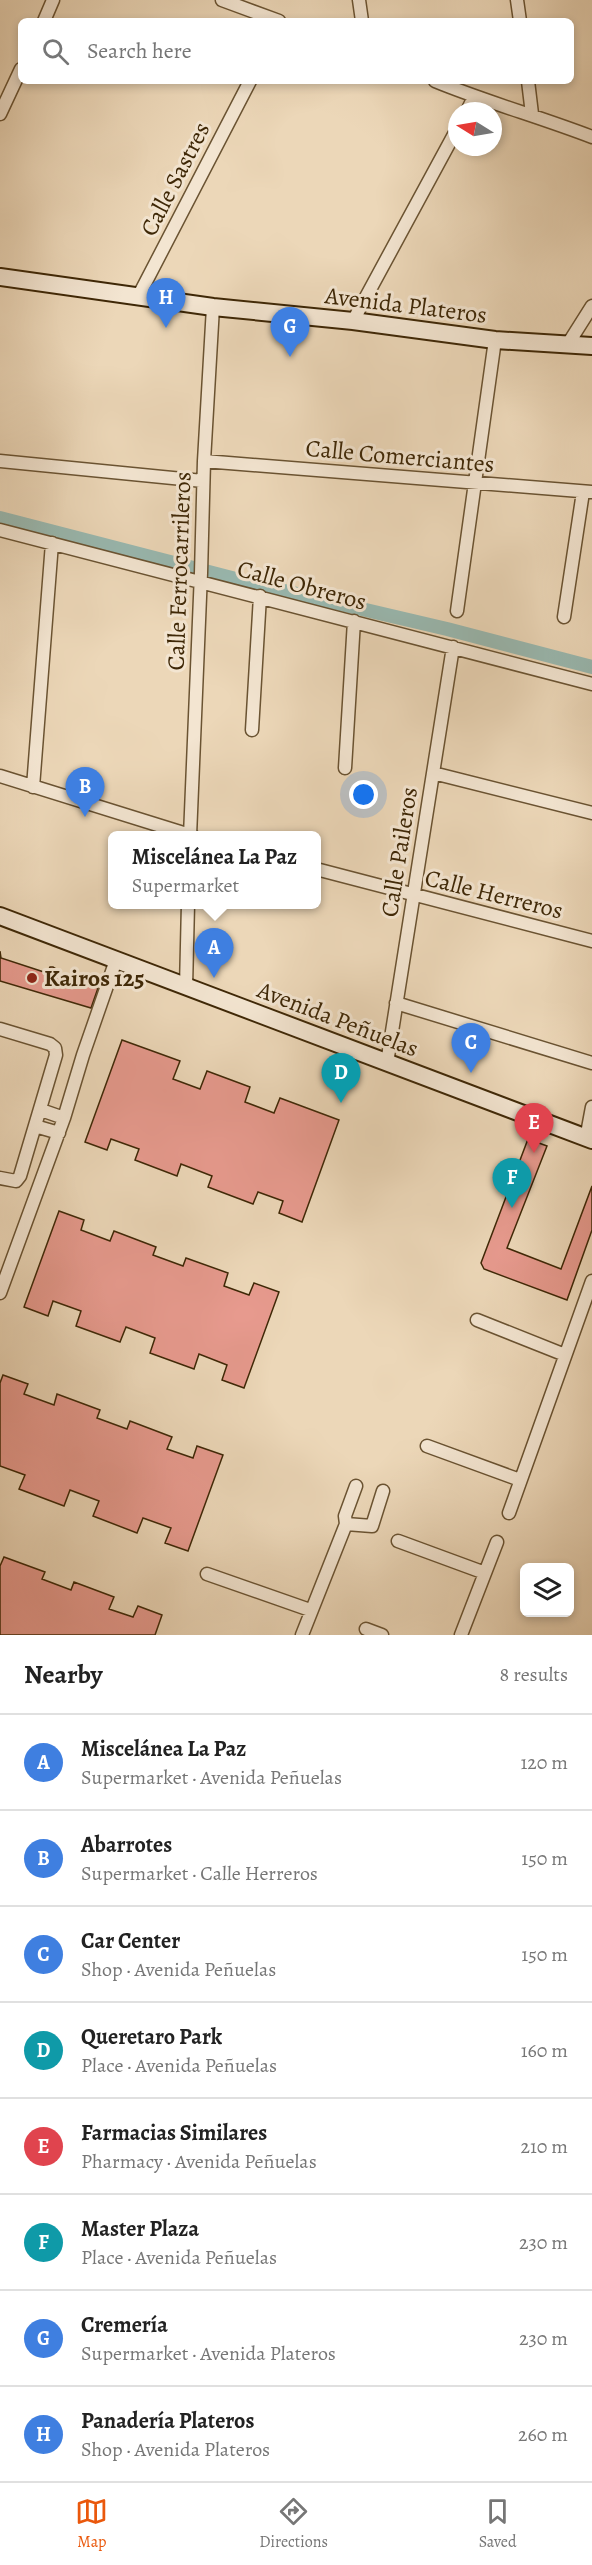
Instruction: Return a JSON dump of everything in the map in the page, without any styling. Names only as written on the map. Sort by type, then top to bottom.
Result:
[{"type":"street","points":[[45,18],[54,0]]},
{"type":"street","points":[[222,0],[271,18]]},
{"type":"street","points":[[359,0],[362,18]]},
{"type":"street","points":[[517,0],[520,18]]},
{"type":"street","points":[[0,114],[18,75]]},
{"type":"street","name":"Calle Sastres","points":[[138,297],[248,84]]},
{"type":"street","points":[[442,84],[592,137]]},
{"type":"street","points":[[528,84],[532,114]]},
{"type":"street","points":[[472,102],[474,97]]},
{"type":"street","points":[[353,321],[448,146]]},
{"type":"street","name":"Avenida Plateros","points":[[0,277],[213,307],[353,321],[495,340],[592,346]]},
{"type":"street","points":[[568,344],[592,306]]},
{"type":"street","name":"Calle Ferrocarrileros","points":[[191,831],[203,481],[213,307]]},
{"type":"street","points":[[457,611],[495,340]]},
{"type":"street","points":[[0,461],[203,481]]},
{"type":"street","name":"Calle Comerciantes","points":[[204,461],[587,492]]},
{"type":"street","points":[[564,617],[587,492]]},
{"type":"street","name":"Calle Obreros","points":[[0,530],[201,577],[260,596],[592,684]]},
{"type":"street","points":[[33,787],[52,543]]},
{"type":"street","points":[[252,730],[260,596]]},
{"type":"street","points":[[345,768],[354,621]]},
{"type":"street","name":"Calle Paileros","points":[[387,1064],[453,647]]},
{"type":"street","points":[[433,773],[592,813]]},
{"type":"street","points":[[0,776],[178,831]]},
{"type":"street","name":"Calle Herreros","points":[[321,870],[592,941]]},
{"type":"street","points":[[186,987],[188,909]]},
{"type":"street","name":"Avenida Peñuelas","points":[[0,916],[589,1139]]},
{"type":"street","points":[[0,1293],[64,1118],[116,960]]},
{"type":"street","points":[[396,1003],[592,1063]]},
{"type":"street","points":[[0,1029],[50,1044],[55,1048],[56,1055],[41,1110],[16,1181],[0,1178]]},
{"type":"street","points":[[589,1139],[592,1107]]},
{"type":"street","points":[[41,1110],[64,1118]]},
{"type":"street","points":[[35,1126],[59,1132]]},
{"type":"street","points":[[509,1513],[592,1281]]},
{"type":"street","points":[[477,1320],[565,1355]]},
{"type":"street","points":[[427,1446],[520,1480]]},
{"type":"street","points":[[302,1635],[346,1524],[345,1516],[356,1486]]},
{"type":"street","points":[[346,1524],[368,1528],[372,1526],[383,1491]]},
{"type":"street","points":[[398,1541],[485,1573]]},
{"type":"street","points":[[461,1635],[497,1542]]},
{"type":"street","points":[[207,1574],[310,1610]]},
{"type":"street","points":[[366,1629],[382,1635]]},
{"type":"building","name":"Kairos 125","points":[[0,951],[1,958],[47,973],[50,967],[53,967],[56,969],[56,975],[98,988],[91,1008],[0,981]]},
{"type":"building","points":[[122,1040],[180,1061],[173,1079],[200,1089],[207,1071],[250,1087],[245,1102],[274,1113],[280,1098],[339,1120],[302,1222],[279,1213],[283,1201],[258,1192],[253,1204],[208,1187],[212,1176],[181,1164],[177,1176],[135,1160],[139,1149],[111,1139],[107,1150],[85,1142]]},
{"type":"building","points":[[528,1139],[547,1146],[507,1248],[561,1269],[592,1186],[592,1230],[567,1300],[484,1269],[481,1263]]},
{"type":"building","points":[[59,1211],[84,1220],[81,1230],[110,1241],[114,1231],[156,1247],[153,1255],[183,1266],[186,1258],[228,1273],[224,1286],[249,1295],[254,1283],[279,1292],[244,1388],[222,1380],[227,1365],[199,1354],[194,1369],[150,1353],[155,1338],[126,1327],[120,1342],[76,1326],[81,1311],[53,1301],[48,1316],[24,1307]]},
{"type":"building","points":[[3,1375],[28,1384],[24,1394],[54,1405],[57,1394],[100,1410],[97,1418],[127,1429],[130,1421],[172,1437],[167,1449],[193,1458],[197,1446],[223,1455],[188,1551],[165,1543],[171,1528],[143,1518],[137,1533],[93,1516],[99,1501],[70,1490],[64,1506],[19,1489],[25,1475],[0,1466],[0,1383]]},
{"type":"building","points":[[4,1557],[45,1572],[42,1579],[71,1590],[74,1582],[114,1597],[109,1609],[133,1617],[138,1606],[162,1615],[155,1635],[0,1635],[0,1566]]},
{"type":"waterway","points":[[0,518],[592,667]]},
{"type":"place","name":"Panadería Plateros","points":[[166,328]]},
{"type":"place","name":"Cremería","points":[[290,357]]},
{"type":"place","name":"Abarrotes","points":[[85,817]]},
{"type":"place","name":"Kairos 125","points":[[32,978]]},
{"type":"place","name":"Miscelánea La Paz","points":[[214,978]]},
{"type":"place","name":"Car Center","points":[[471,1073]]},
{"type":"place","name":"Queretaro Park","points":[[341,1103]]},
{"type":"place","name":"Farmacias Similares","points":[[534,1153]]},
{"type":"place","name":"Master Plaza","points":[[512,1208]]}]
